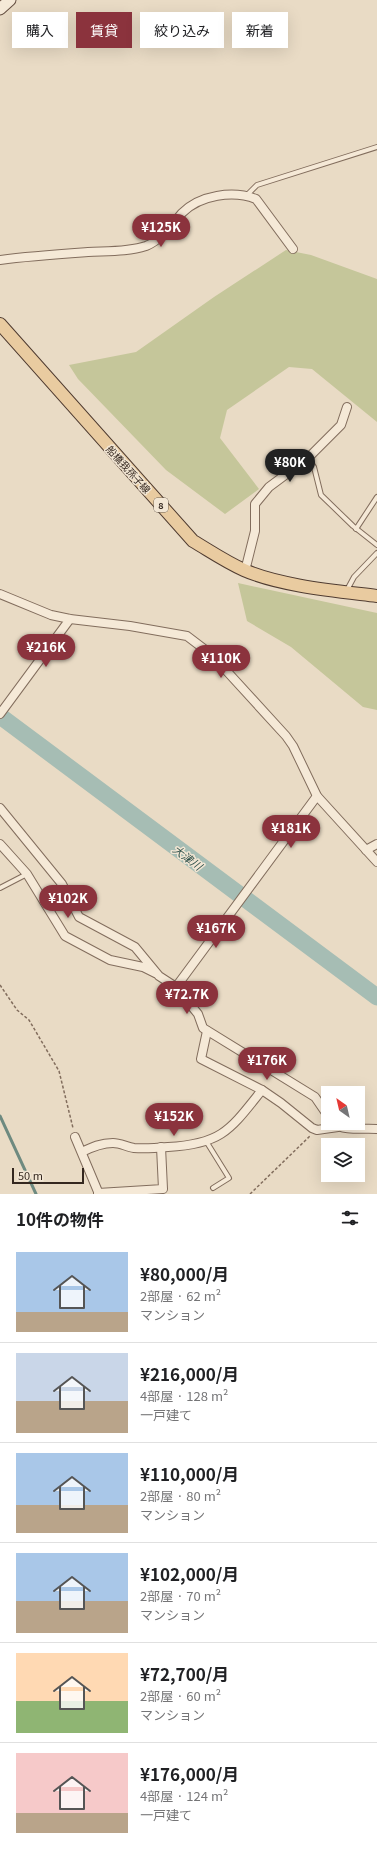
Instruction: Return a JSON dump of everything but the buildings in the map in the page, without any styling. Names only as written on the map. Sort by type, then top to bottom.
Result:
[{"type":"main road","name":"船橋我孫子線","points":[[0,324],[193,541],[245,571],[280,581],[377,596]]},
{"type":"street","points":[[0,10],[10,0]]},
{"type":"street","points":[[0,260],[36,255],[127,250],[147,246],[168,230],[183,212],[195,204],[229,194],[247,195],[256,199],[293,249]]},
{"type":"street","points":[[245,571],[255,531],[255,504],[269,487],[308,458],[341,425],[347,407]]},
{"type":"street","points":[[0,594],[51,614],[70,619],[130,626],[187,636],[200,645],[234,677],[286,736],[293,746],[317,796],[377,862]]},
{"type":"street","points":[[0,714],[70,619]]},
{"type":"street","points":[[176,986],[317,796]]},
{"type":"street","points":[[0,808],[62,884],[79,917],[135,947],[159,976]]},
{"type":"street","points":[[0,844],[27,874],[65,936],[110,960],[143,967],[176,986],[198,1014],[203,1028],[315,1097],[321,1106]]},
{"type":"street","points":[[366,850],[377,844]]},
{"type":"street","points":[[208,1031],[201,1059],[262,1090],[281,1103],[309,1126],[318,1130],[321,1129]]},
{"type":"street","points":[[82,1152],[94,1145],[114,1143],[134,1148],[184,1146],[206,1141],[221,1135],[236,1122],[262,1090]]},
{"type":"street","points":[[365,1128],[377,1129]]},
{"type":"street","points":[[75,1137],[98,1193],[143,1192],[163,1189],[161,1147]]},
{"type":"lane","points":[[247,195],[257,185],[377,147]]},
{"type":"lane","points":[[308,458],[314,467],[321,495],[356,529],[377,544]]},
{"type":"lane","points":[[356,529],[377,497]]},
{"type":"lane","points":[[346,592],[354,577],[377,553]]},
{"type":"lane","points":[[0,888],[27,874]]},
{"type":"lane","points":[[206,1141],[229,1178],[213,1188]]},
{"type":"path","points":[[0,985],[17,1010],[29,1020],[59,1071],[75,1137]]},
{"type":"path","points":[[250,1194],[275,1168],[318,1130]]},
{"type":"green space","points":[[286,250],[311,255],[377,279],[377,422],[312,369],[289,367],[227,410],[220,438],[259,489],[225,514],[166,470],[78,379],[69,365],[136,352],[214,297]]},
{"type":"green space","points":[[238,583],[377,613],[377,710],[363,707],[291,647],[247,621]]},
{"type":"waterway","name":"大津川","points":[[0,716],[377,997]]},
{"type":"waterway","points":[[0,1116],[36,1194]]}]
